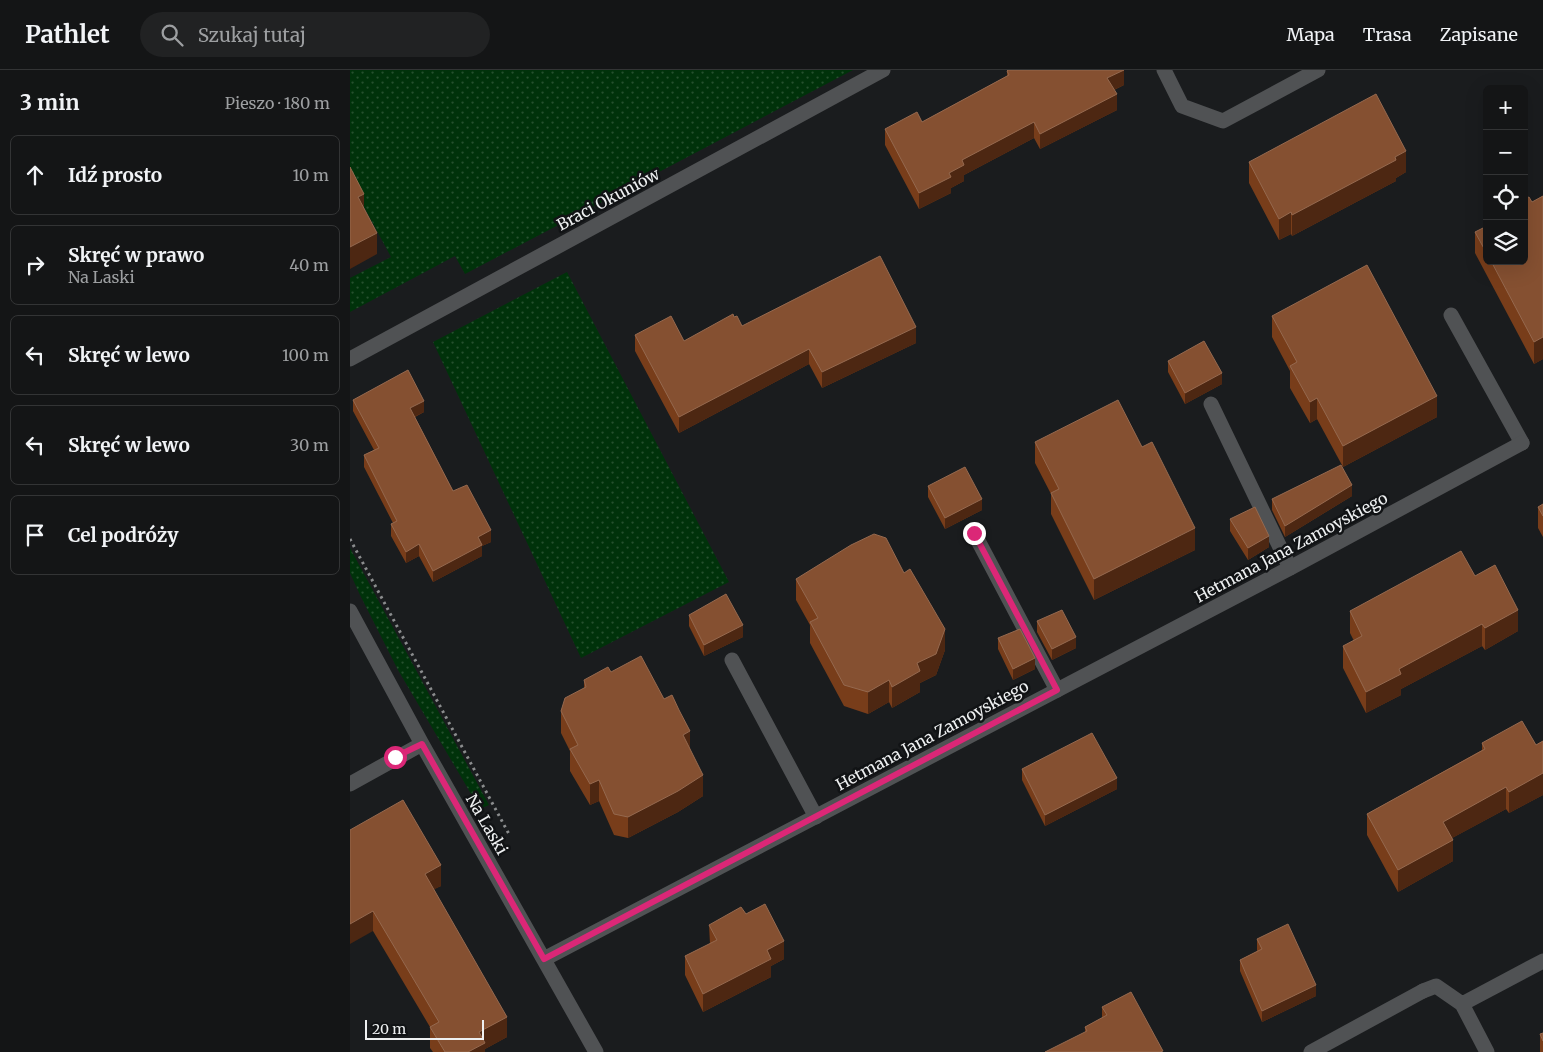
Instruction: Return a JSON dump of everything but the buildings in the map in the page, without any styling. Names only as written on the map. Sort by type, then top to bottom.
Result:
[{"type":"street","name":"Braci Okuniów","points":[[350,359],[883,70]]},
{"type":"street","points":[[1164,70],[1182,106],[1223,121],[1318,70]]},
{"type":"street","name":"Hetmana Jana Zamoyskiego","points":[[544,959],[1290,568],[1522,443],[1451,314]]},
{"type":"street","points":[[1211,404],[1290,568]]},
{"type":"street","points":[[974,533],[1057,690]]},
{"type":"street","name":"Na Laski","points":[[350,611],[422,744],[596,1052]]},
{"type":"street","points":[[732,660],[816,816]]},
{"type":"street","points":[[350,784],[422,744]]},
{"type":"street","points":[[1462,1004],[1543,961]]},
{"type":"street","points":[[1311,1052],[1423,991],[1436,986],[1462,1004],[1488,1052]]},
{"type":"path","points":[[350,539],[514,842]]},
{"type":"green space","points":[[350,70],[853,70],[465,274],[455,256],[350,312],[350,278],[391,257],[350,181]]},
{"type":"green space","points":[[567,272],[729,582],[581,658],[433,342]]},
{"type":"green space","points":[[350,548],[489,805],[480,809],[398,670],[350,573]]},
{"type":"route","points":[[395,757],[422,744],[544,959],[1057,690],[974,533]]}]
